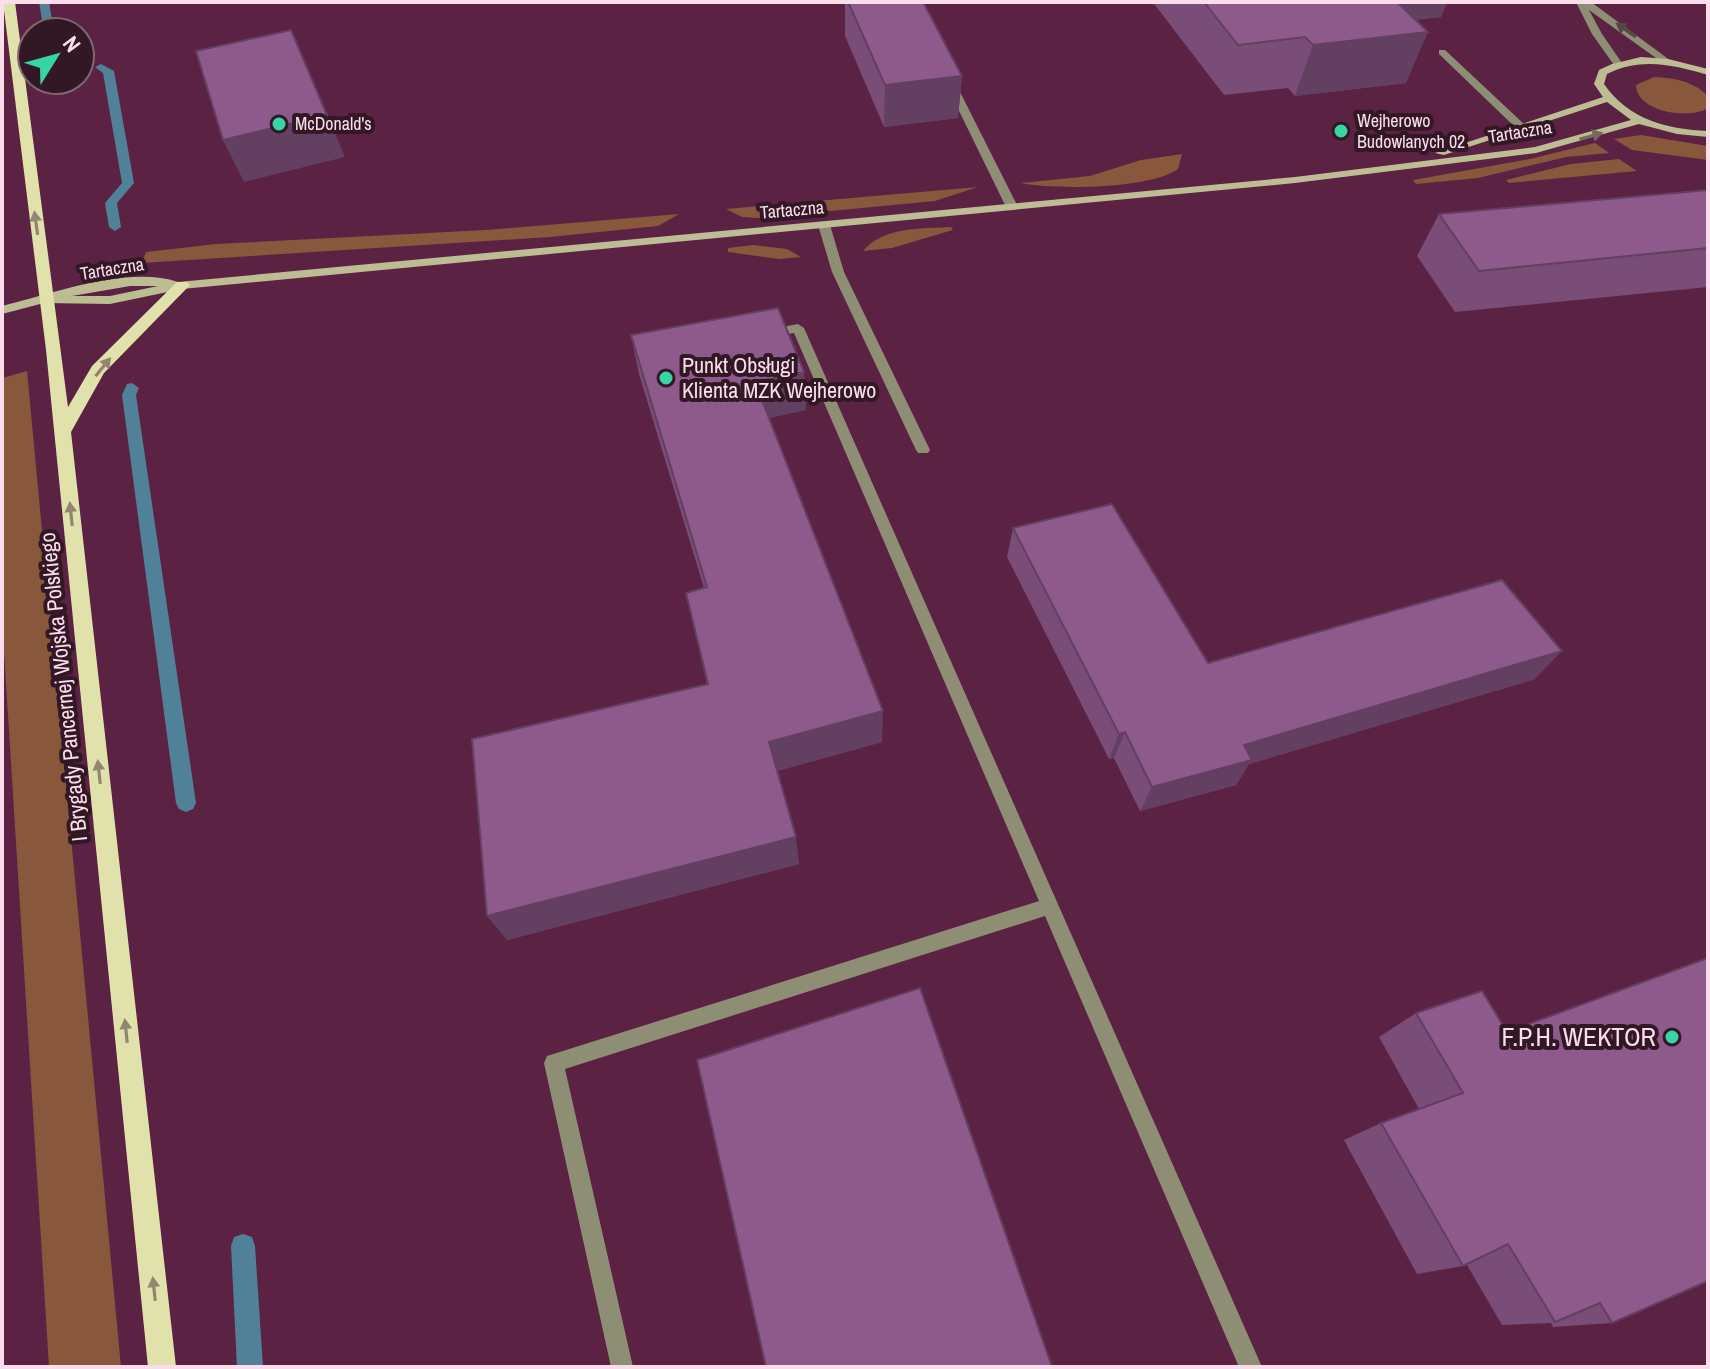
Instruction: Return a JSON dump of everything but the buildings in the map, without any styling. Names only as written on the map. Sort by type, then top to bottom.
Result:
[{"type":"main road","name":"I Brygady Pancernej Wojska Polskiego","points":[[9,2],[62,433],[162,1367]]},
{"type":"main road","points":[[62,433],[98,370],[182,285]]},
{"type":"street","points":[[1583,2],[1666,61]]},
{"type":"street","points":[[1583,2],[1597,34],[1617,63]]},
{"type":"street","points":[[1442,52],[1521,127]]},
{"type":"street","points":[[1707,135],[1673,131],[1639,121],[1607,99],[1599,84],[1603,72],[1617,63],[1639,59],[1666,61],[1708,72]]},
{"type":"street","points":[[944,70],[1012,207]]},
{"type":"street","name":"Tartaczna","points":[[1404,165],[1607,99]]},
{"type":"street","name":"Tartaczna","points":[[2,310],[47,300],[110,300],[182,285],[1295,180],[1536,150],[1639,121]]},
{"type":"street","points":[[824,225],[838,272],[923,450]]},
{"type":"street","points":[[745,338],[798,328],[1251,1367]]},
{"type":"street","points":[[622,1367],[554,1063],[1049,906]]},
{"type":"shaded area","points":[[1654,77],[1676,79],[1696,87],[1708,96],[1708,108],[1700,112],[1677,113],[1645,102],[1638,94],[1636,85]]},
{"type":"shaded area","points":[[1641,135],[1708,146],[1708,160],[1632,150],[1614,139]]},
{"type":"shaded area","points":[[1595,143],[1609,153],[1566,157],[1478,178],[1416,184],[1413,180],[1530,159]]},
{"type":"shaded area","points":[[1182,154],[1178,169],[1147,181],[1078,187],[1021,183],[1090,176],[1141,160]]},
{"type":"shaded area","points":[[1619,159],[1637,171],[1509,183],[1506,180],[1571,164]]},
{"type":"shaded area","points":[[978,187],[935,201],[758,218],[742,217],[726,209]]},
{"type":"shaded area","points":[[679,214],[658,226],[550,237],[142,263],[146,252],[216,244],[486,230]]},
{"type":"shaded area","points":[[951,227],[953,230],[892,248],[863,251],[881,237],[892,233]]},
{"type":"shaded area","points":[[753,245],[787,249],[801,257],[779,259],[728,252],[728,248]]},
{"type":"shaded area","points":[[27,371],[121,1367],[49,1367],[2,620],[2,378]]},
{"type":"waterway","points":[[44,2],[46,16]]},
{"type":"waterway","points":[[101,67],[108,71],[128,183],[111,203],[115,227]]},
{"type":"waterway","points":[[132,388],[129,395],[186,803]]},
{"type":"waterway","points":[[243,1246],[250,1367]]},
{"type":"place","name":"McDonald's","points":[[279,124]]},
{"type":"place","name":"Wejherowo Budowlanych 02","points":[[1341,131]]},
{"type":"place","name":"Punkt Obsługi Klienta MZK Wejherowo","points":[[666,378]]},
{"type":"place","name":"F.P.H. WEKTOR","points":[[1672,1037]]}]
